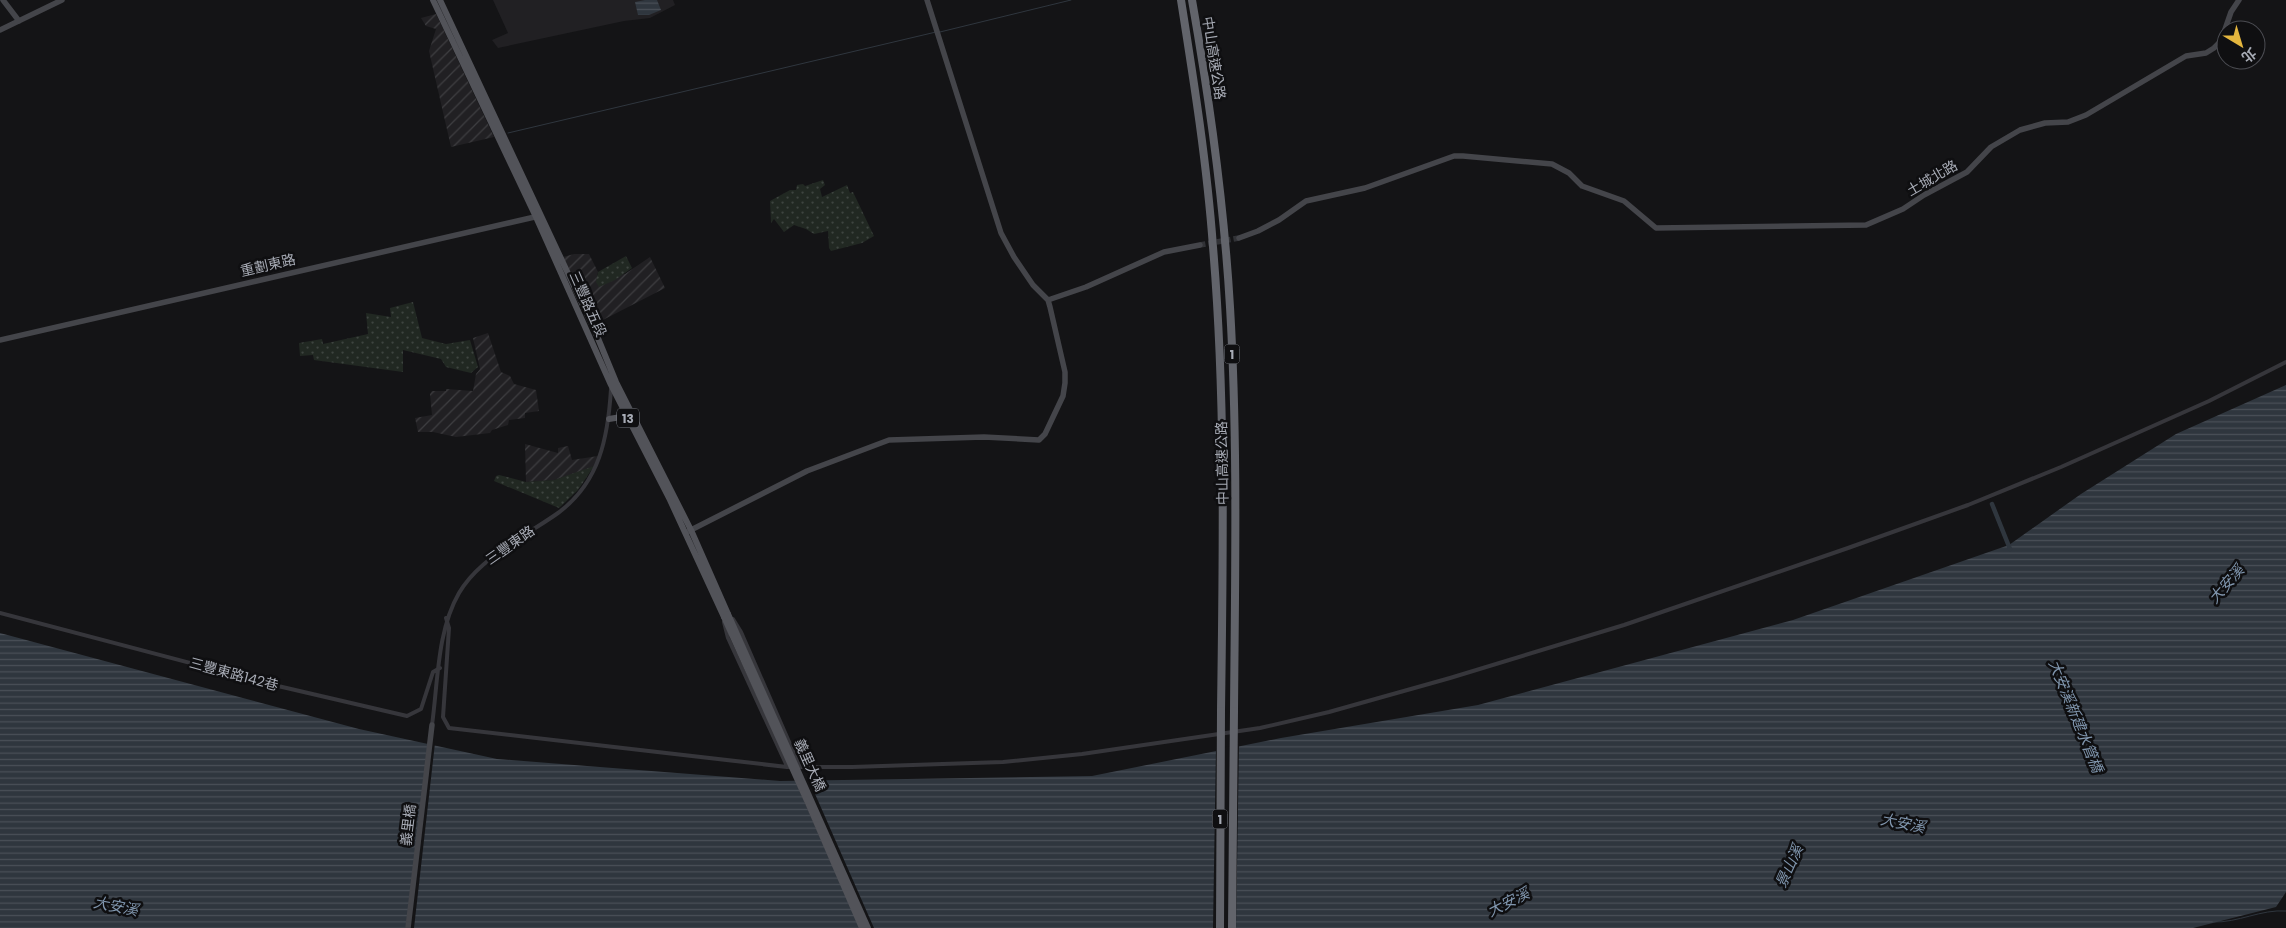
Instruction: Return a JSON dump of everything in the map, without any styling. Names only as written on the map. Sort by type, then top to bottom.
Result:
[{"type":"highway","name":"中山高速公路","points":[[1181,0],[1203,150],[1213,246],[1219,332],[1224,488],[1220,928]]},
{"type":"highway","name":"中山高速公路","points":[[1192,0],[1214,135],[1230,307],[1236,482],[1232,928]]},
{"type":"main road","name":"三豐路五段","points":[[433,0],[538,216]]},
{"type":"main road","name":"三豐路五段","points":[[440,0],[614,383],[688,531],[726,615]]},
{"type":"main road","name":"三豐路五段","points":[[614,383],[628,420],[688,531]]},
{"type":"main road","points":[[609,419],[621,416],[628,420]]},
{"type":"main road","name":"義里大橋","points":[[726,615],[862,928]]},
{"type":"main road","name":"義里大橋","points":[[726,615],[868,928]]},
{"type":"street","points":[[3,0],[19,21]]},
{"type":"street","points":[[0,30],[62,0]]},
{"type":"street","points":[[688,531],[807,471],[889,440],[984,437],[1039,440],[1045,434],[1063,396],[1066,372],[1048,300],[1033,284],[1001,233],[926,0]]},
{"type":"street","name":"土城北路","points":[[1238,238],[1280,220],[1306,201],[1364,188],[1448,159],[1463,156],[1552,164],[1569,173],[1582,186],[1624,200],[1650,225],[1666,227],[1866,225],[1881,219],[1967,172],[1991,147],[2013,134],[2045,123],[2068,122],[2086,115],[2186,56],[2206,53],[2220,41],[2231,12],[2238,0]]},
{"type":"street","name":"重劃東路","points":[[0,340],[538,216]]},
{"type":"street","points":[[1048,300],[1091,284],[1164,252],[1200,245]]},
{"type":"street","points":[[446,618],[449,628],[443,717],[449,728],[800,767],[1003,762],[1082,754],[1260,728],[1329,712],[1624,625],[1958,508],[2061,467],[2209,401],[2286,362]]},
{"type":"street","name":"三豐東路","points":[[432,725],[446,618],[460,592],[476,570],[498,552],[559,512],[577,495],[596,468],[604,446],[614,383]]},
{"type":"street","name":"三豐東路142巷","points":[[0,613],[278,686],[407,716],[421,709],[433,672],[440,668]]},
{"type":"street","points":[[726,615],[741,632],[800,767]]},
{"type":"street","points":[[726,615],[728,638],[788,766]]},
{"type":"street","name":"義里橋","points":[[408,928],[432,725]]},
{"type":"shaded area","points":[[493,0],[673,0],[675,5],[650,18],[624,21],[498,48],[492,40],[508,33]]},
{"type":"shaded area","points":[[436,14],[494,137],[451,147],[429,51],[436,29],[426,26],[421,18]]},
{"type":"shaded area","points":[[823,180],[825,185],[820,189],[822,197],[847,185],[850,193],[853,192],[874,236],[862,243],[831,251],[829,248],[828,231],[814,234],[794,225],[784,232],[774,219],[771,223],[770,201],[790,190],[796,190],[797,185],[803,184],[805,186]]},
{"type":"shaded area","points":[[574,254],[589,254],[598,272],[597,275],[625,274],[650,257],[665,288],[599,322],[592,314],[563,257]]},
{"type":"shaded area","points":[[626,256],[632,268],[615,280],[599,287],[596,282],[598,272]]},
{"type":"shaded area","points":[[413,302],[422,338],[446,344],[470,340],[478,367],[471,373],[446,367],[441,359],[403,350],[403,372],[314,360],[313,355],[300,356],[299,343],[322,339],[323,344],[368,334],[366,313],[391,317],[390,308]]},
{"type":"shaded area","points":[[488,333],[501,372],[510,376],[514,384],[536,390],[539,411],[525,413],[525,418],[509,420],[508,425],[492,430],[490,433],[456,437],[433,432],[418,432],[415,418],[432,415],[430,394],[432,391],[446,391],[446,389],[473,391],[476,374],[480,369],[473,338]]},
{"type":"shaded area","points":[[525,444],[558,453],[558,448],[568,446],[572,460],[598,456],[594,466],[581,472],[554,480],[526,482]]},
{"type":"shaded area","points":[[594,466],[578,490],[559,508],[494,481],[496,476],[499,475],[526,482],[554,480]]},
{"type":"water","points":[[657,0],[661,10],[649,15],[638,15],[635,2]]},
{"type":"water","points":[[2286,385],[2286,892],[2276,907],[2193,928],[0,928],[0,633],[359,729],[497,759],[780,781],[1092,776],[1281,738],[1478,705],[1793,620],[2009,545],[2081,494],[2176,434]]},
{"type":"pier","points":[[430,742],[435,743],[414,928],[408,928]]},
{"type":"pier","points":[[1239,744],[1236,928],[1213,928],[1216,749]]},
{"type":"pier","points":[[794,778],[808,778],[874,928],[860,928]]},
{"type":"waterway","points":[[940,32],[1071,0]]},
{"type":"waterway","points":[[508,133],[936,32]]},
{"type":"waterway","name":"大安溪新建水管橋","points":[[1992,504],[2010,549]]},
{"type":"waterway","points":[[2213,922],[2222,922],[2268,912],[2286,911]]},
{"type":"tunnel","points":[[1200,245],[1239,238]]},
{"type":"water label","name":"大安溪","points":[[2226,584]]},
{"type":"water label","name":"大安溪","points":[[1903,823]]},
{"type":"water label","name":"景山溪","points":[[1789,866]]},
{"type":"water label","name":"大安溪","points":[[1508,902]]},
{"type":"water label","name":"大安溪","points":[[116,906]]}]
